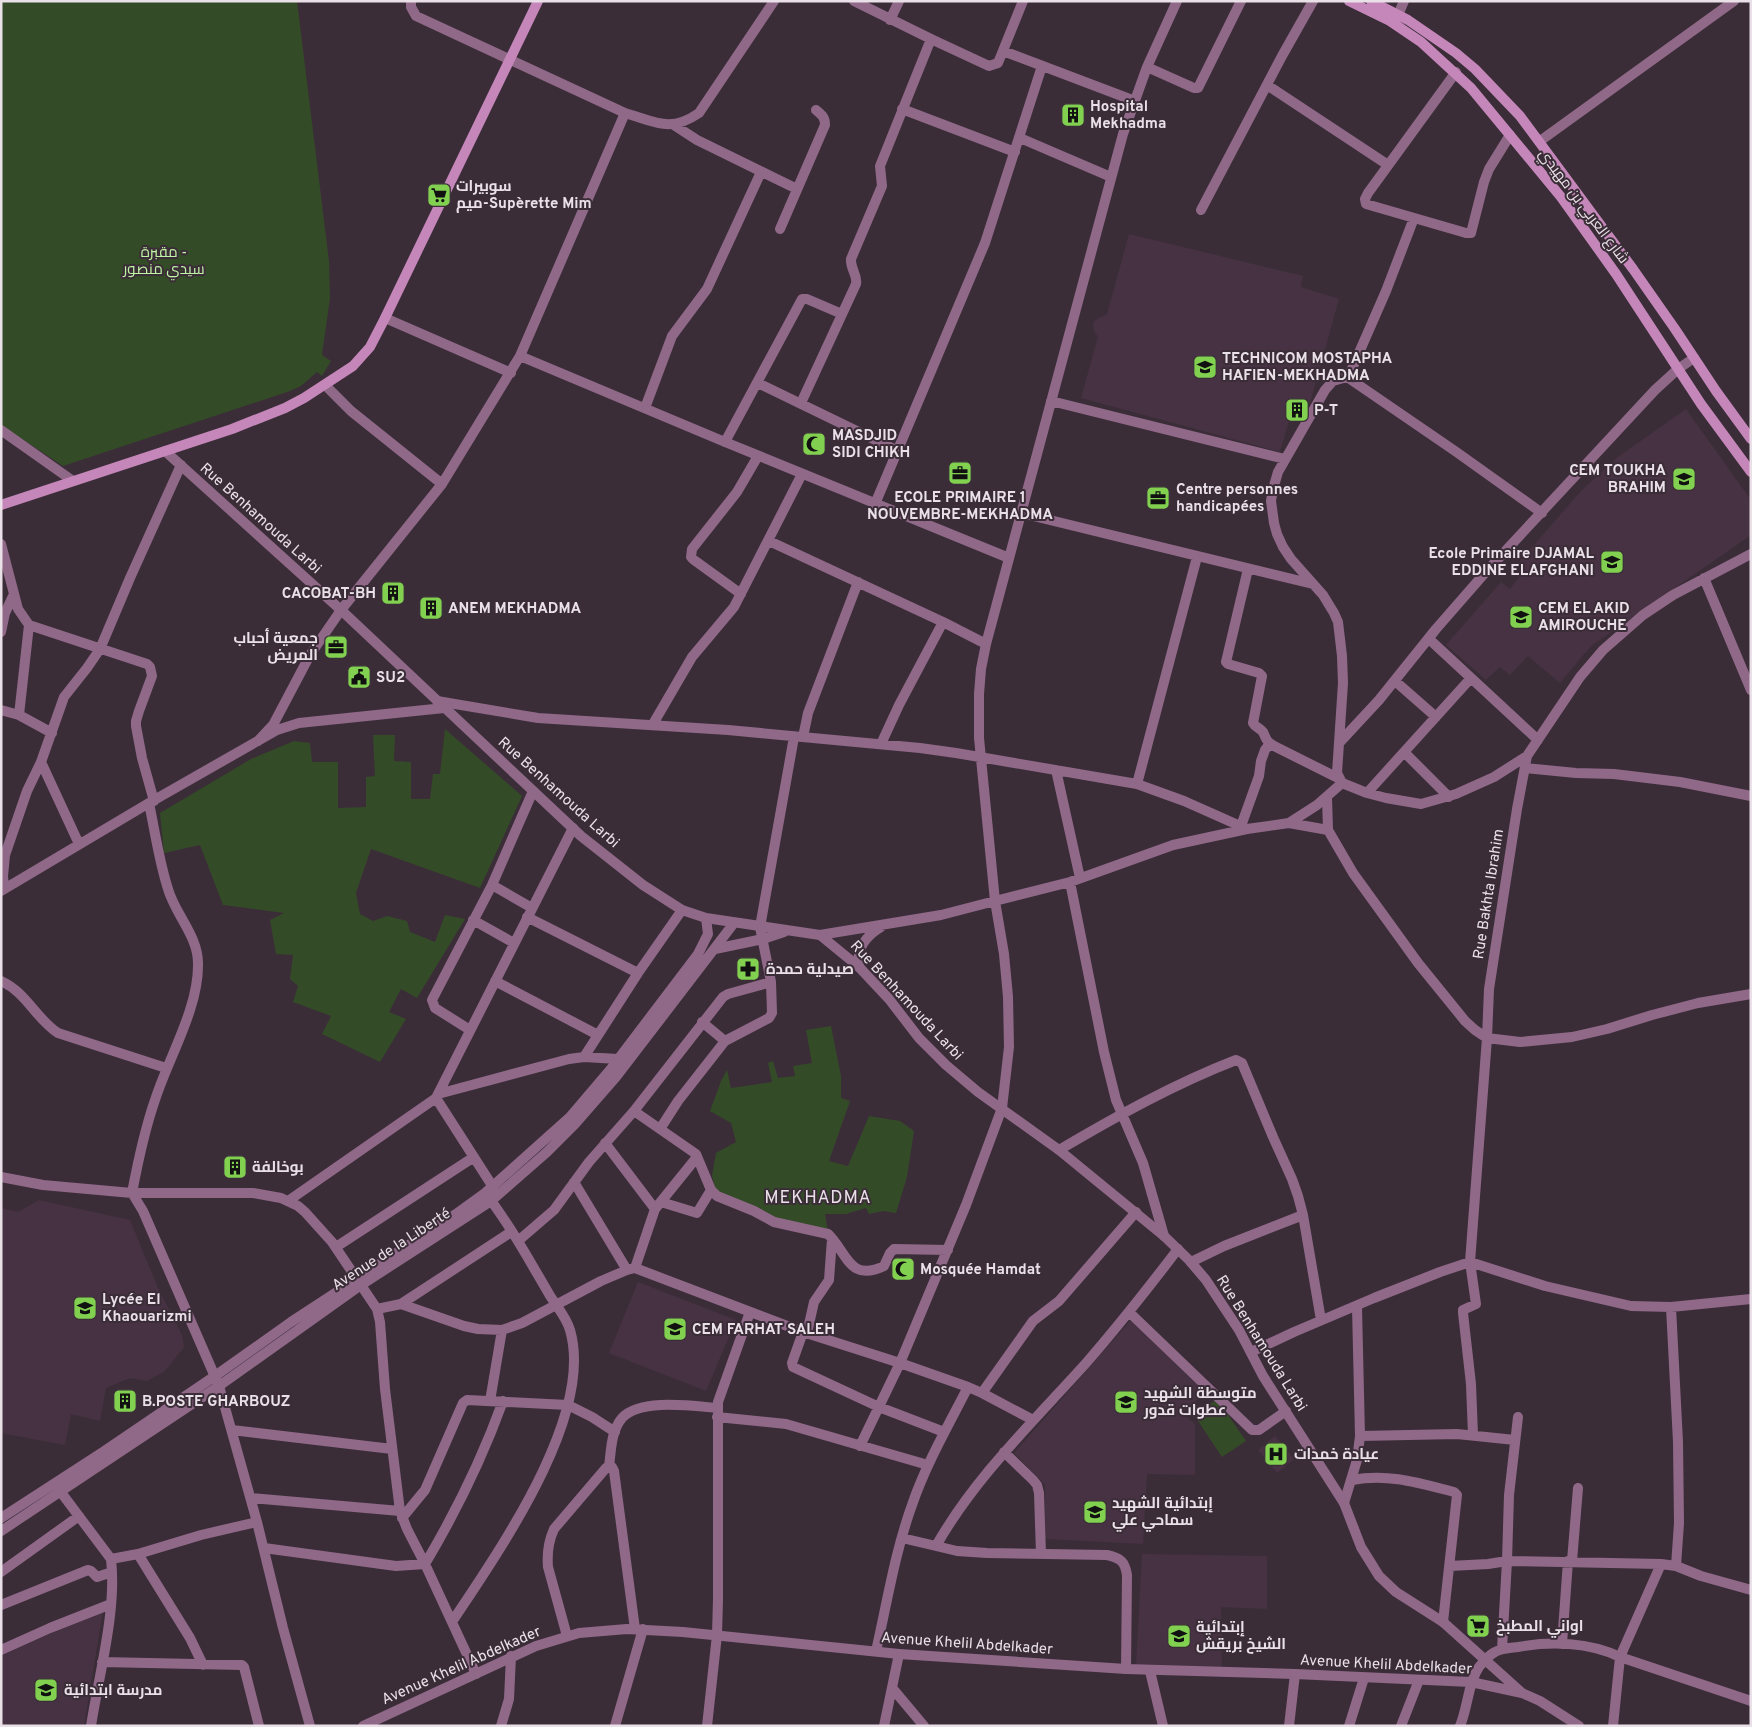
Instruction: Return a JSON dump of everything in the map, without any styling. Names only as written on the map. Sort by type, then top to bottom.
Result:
[{"type":"main road","points":[[1,505],[232,429],[278,411],[304,398],[354,366],[365,355],[385,318],[538,1]]},
{"type":"main road","name":"شارع العربي بن مهيدي","points":[[1348,1],[1390,21],[1408,32],[1456,72],[1471,88],[1571,211],[1616,274],[1706,411],[1751,472]]},
{"type":"main road","points":[[1371,1],[1408,20],[1434,37],[1475,69],[1520,116],[1649,292],[1716,392],[1751,438]]},
{"type":"street","points":[[411,1],[411,7],[416,16],[625,113],[662,124],[674,125],[688,120],[699,112],[774,1]]},
{"type":"street","points":[[854,1],[890,20],[989,66],[998,63],[1024,1]]},
{"type":"street","points":[[890,20],[899,1]]},
{"type":"street","points":[[860,1446],[900,1363],[948,1250],[1002,1108],[1007,1070],[1009,1025],[1004,954],[995,901],[980,758],[979,694],[986,644],[1123,134],[1147,68],[1177,1]]},
{"type":"street","points":[[1147,68],[1198,88],[1241,1]]},
{"type":"street","points":[[1201,210],[1313,1]]},
{"type":"street","points":[[1398,15],[1404,1]]},
{"type":"street","points":[[1540,141],[1734,1]]},
{"type":"street","points":[[800,403],[857,279],[851,264],[882,186],[880,166],[931,39]]},
{"type":"street","points":[[1004,51],[1135,101]]},
{"type":"street","points":[[876,504],[985,243],[1042,66]]},
{"type":"street","points":[[1456,72],[1368,193],[1365,202],[1368,205],[1471,233],[1489,169],[1510,135]]},
{"type":"street","points":[[1267,85],[1388,165]]},
{"type":"street","points":[[902,109],[1015,152]]},
{"type":"street","points":[[780,229],[825,125],[822,115],[816,110]]},
{"type":"street","points":[[258,741],[277,719],[310,654],[340,610],[442,484],[511,373],[625,113]]},
{"type":"street","points":[[674,125],[697,140],[796,189]]},
{"type":"street","points":[[1020,138],[1111,177]]},
{"type":"street","points":[[645,408],[672,336],[706,289],[761,172]]},
{"type":"street","points":[[1340,780],[1337,768],[1343,683],[1340,636],[1334,613],[1313,584],[1291,559],[1277,534],[1272,501],[1273,489],[1278,472],[1325,390],[1333,381],[1346,377],[1354,363],[1386,291],[1414,218]]},
{"type":"street","points":[[725,442],[802,299],[806,298],[842,314]]},
{"type":"street","points":[[385,318],[511,373]]},
{"type":"street","points":[[520,356],[758,456],[1009,558]]},
{"type":"street","points":[[1340,742],[1395,681],[1484,574],[1655,390],[1678,369],[1694,358]]},
{"type":"street","points":[[1346,377],[1542,513]]},
{"type":"street","points":[[758,383],[898,452]]},
{"type":"street","points":[[325,385],[351,411],[442,484]]},
{"type":"street","points":[[1052,401],[1285,459]]},
{"type":"street","points":[[1,430],[73,481]]},
{"type":"street","name":"Rue Benhamouda Larbi","points":[[165,451],[340,610],[573,828],[643,885],[682,910],[706,918],[820,935],[859,967],[889,999],[919,1038],[946,1065],[978,1092],[1058,1150],[1164,1236],[1191,1262],[1225,1308],[1263,1376],[1344,1503],[1361,1547],[1379,1576],[1401,1595],[1443,1622],[1522,1693]]},
{"type":"street","points":[[741,594],[694,560],[691,553],[692,549],[737,492],[758,456]]},
{"type":"street","points":[[181,465],[100,649],[87,668],[67,691],[41,762],[27,790],[5,855],[2,876],[3,890],[277,730],[299,723],[441,704],[538,718],[653,724],[920,748],[1138,784],[1184,801],[1244,828]]},
{"type":"street","points":[[653,724],[687,665],[726,618],[741,594],[802,474]]},
{"type":"street","points":[[1021,513],[1313,584]]},
{"type":"street","points":[[768,541],[943,622],[986,644]]},
{"type":"street","points":[[1,544],[18,609],[29,625],[147,664],[150,667],[152,676],[136,720],[168,889],[196,950],[198,976],[192,1000],[150,1116],[132,1193],[143,1211],[219,1386],[251,1498],[310,1726]]},
{"type":"street","points":[[1248,569],[1226,662],[1262,676],[1252,723],[1254,726],[1262,731],[1267,741],[1274,746],[1367,793],[1420,804],[1449,797],[1469,789],[1494,777],[1527,756],[1580,677],[1603,650],[1644,615],[1673,595],[1751,554]]},
{"type":"street","points":[[1138,784],[1197,556]]},
{"type":"street","points":[[1704,578],[1751,690]]},
{"type":"street","points":[[660,1129],[678,1101],[725,1041],[769,1018],[772,1013],[771,982],[760,927],[799,737],[858,582]]},
{"type":"street","points":[[1,632],[5,613],[14,594]]},
{"type":"street","points":[[881,744],[899,705],[943,622]]},
{"type":"street","points":[[19,715],[29,625]]},
{"type":"street","points":[[1429,639],[1538,740]]},
{"type":"street","points":[[1367,793],[1471,678]]},
{"type":"street","points":[[1395,681],[1436,717]]},
{"type":"street","points":[[1,710],[19,715],[52,733]]},
{"type":"street","points":[[1244,828],[1265,750],[1268,746],[1274,746]]},
{"type":"street","points":[[1404,752],[1449,797]]},
{"type":"street","name":"Rue Bakhta Ibrahim","points":[[1473,1435],[1471,1384],[1463,1313],[1464,1310],[1476,1304],[1470,1262],[1489,989],[1527,756]]},
{"type":"street","points":[[41,762],[80,844]]},
{"type":"street","points":[[1525,768],[1576,773],[1614,774],[1680,782],[1751,796]]},
{"type":"street","points":[[1056,770],[1104,1052],[1116,1100],[1143,1163],[1164,1236]]},
{"type":"street","points":[[1289,823],[1326,797],[1340,780]]},
{"type":"street","points":[[470,1030],[435,1008],[432,1000],[492,885],[533,791]]},
{"type":"street","points":[[1326,797],[1328,830],[1354,873],[1418,963],[1465,1021],[1487,1038],[1520,1042],[1572,1037],[1698,1003],[1751,994]]},
{"type":"street","points":[[820,935],[941,915],[1075,880],[1173,845],[1244,828],[1289,823],[1328,830]]},
{"type":"street","points":[[437,1096],[573,828]]},
{"type":"street","points":[[492,885],[530,912],[638,973]]},
{"type":"street","points":[[584,1057],[638,973],[682,910]]},
{"type":"street","name":"Avenue de la Liberté","points":[[490,1194],[570,1117],[618,1058],[703,946],[708,934],[706,918]]},
{"type":"street","points":[[473,920],[514,943]]},
{"type":"street","name":"Avenue de la Liberté","points":[[1,1531],[219,1386],[358,1282],[490,1194],[547,1152],[575,1124],[616,1077],[734,923]]},
{"type":"street","points":[[859,967],[858,960],[865,940],[884,925]]},
{"type":"street","points":[[715,949],[763,940],[787,930]]},
{"type":"street","points":[[1,981],[10,985],[23,996],[43,1022],[58,1034],[166,1068]]},
{"type":"street","points":[[495,981],[598,1035]]},
{"type":"street","points":[[518,1241],[554,1210],[574,1182],[725,995],[771,982]]},
{"type":"street","points":[[702,1022],[725,1041]]},
{"type":"street","points":[[288,1201],[437,1096],[554,1062],[584,1057],[618,1058]]},
{"type":"street","points":[[1058,1150],[1121,1113],[1196,1075],[1240,1060],[1292,1179],[1303,1215],[1320,1320]]},
{"type":"street","points":[[437,1096],[474,1157],[490,1194],[511,1232],[567,1321],[573,1346],[574,1370],[568,1405],[558,1438],[512,1528],[452,1622]]},
{"type":"street","points":[[634,1110],[692,1151],[697,1157],[711,1190],[716,1196],[724,1201],[754,1211],[774,1222],[824,1233],[832,1239],[844,1258],[862,1271],[884,1266],[894,1249],[948,1250]]},
{"type":"street","points":[[606,1143],[658,1205],[697,1213],[711,1190]]},
{"type":"street","points":[[336,1247],[474,1157]]},
{"type":"street","points":[[631,1269],[658,1205],[697,1157]]},
{"type":"street","points":[[1,1177],[43,1185],[132,1193],[234,1192],[271,1195],[288,1201],[305,1212],[336,1247],[377,1309],[401,1514],[406,1530],[425,1564],[476,1674]]},
{"type":"street","points":[[574,1182],[631,1269]]},
{"type":"street","points":[[982,1393],[1033,1321],[1059,1301],[1136,1212]]},
{"type":"street","points":[[1191,1262],[1224,1246],[1303,1215]]},
{"type":"street","points":[[377,1309],[401,1304],[511,1232]]},
{"type":"street","points":[[832,1239],[829,1280],[814,1302],[805,1332],[792,1363],[793,1367],[879,1407],[944,1432]]},
{"type":"street","points":[[936,1546],[946,1527],[1004,1452],[1129,1312],[1178,1249]]},
{"type":"street","points":[[1251,1352],[1320,1320],[1356,1307],[1411,1283],[1470,1262],[1545,1286],[1631,1306],[1671,1307],[1751,1300]]},
{"type":"street","points":[[401,1304],[464,1326],[478,1329],[502,1330],[522,1323],[555,1304],[631,1269],[663,1278],[805,1332],[900,1363],[982,1393],[1033,1420]]},
{"type":"street","name":"Avenue de la Liberté","points":[[1,1518],[96,1457],[290,1322],[358,1282]]},
{"type":"street","points":[[1344,1503],[1352,1480],[1360,1436],[1356,1307]]},
{"type":"street","points":[[1671,1307],[1678,1442],[1679,1523],[1676,1566]]},
{"type":"street","points":[[707,1726],[717,1635],[718,1398],[750,1312]]},
{"type":"street","points":[[1129,1312],[1252,1430],[1259,1430],[1286,1411]]},
{"type":"street","points":[[490,1400],[502,1330]]},
{"type":"street","points":[[876,1651],[911,1506],[928,1465],[968,1388]]},
{"type":"street","points":[[401,1514],[425,1490],[463,1403],[470,1399],[568,1405],[615,1432]]},
{"type":"street","points":[[425,1564],[473,1476],[503,1401]]},
{"type":"street","points":[[566,1636],[548,1567],[548,1556],[554,1529],[606,1468],[609,1467],[615,1432],[622,1418],[631,1412],[643,1407],[673,1405],[786,1424],[928,1465]]},
{"type":"street","points":[[1502,1649],[1509,1494],[1518,1417]]},
{"type":"street","points":[[232,1430],[392,1449]]},
{"type":"street","points":[[1360,1436],[1473,1435],[1515,1440]]},
{"type":"street","points":[[1004,1452],[1037,1485],[1039,1493],[1041,1554]]},
{"type":"street","points":[[609,1467],[612,1467],[614,1471],[639,1629],[616,1726]]},
{"type":"street","points":[[1352,1480],[1372,1477],[1396,1478],[1456,1493],[1458,1501],[1443,1622]]},
{"type":"street","points":[[1562,1644],[1578,1488]]},
{"type":"street","points":[[60,1491],[111,1559],[111,1604],[91,1726]]},
{"type":"street","points":[[251,1498],[401,1514]]},
{"type":"street","points":[[1,1572],[79,1516]]},
{"type":"street","points":[[111,1559],[138,1554],[201,1535],[257,1522]]},
{"type":"street","points":[[902,1538],[966,1552],[1107,1555],[1122,1559],[1128,1575],[1126,1669]]},
{"type":"street","points":[[264,1548],[396,1566],[425,1564]]},
{"type":"street","points":[[138,1554],[190,1638],[203,1665]]},
{"type":"street","points":[[1450,1566],[1507,1561],[1661,1564],[1676,1566],[1701,1576],[1751,1590]]},
{"type":"street","points":[[1613,1726],[1620,1657],[1661,1564]]},
{"type":"street","points":[[1,1605],[88,1570],[97,1577],[112,1572]]},
{"type":"street","points":[[1,1650],[111,1604]]},
{"type":"street","name":"Avenue Khelil Abdelkader","points":[[363,1726],[512,1656],[566,1636],[600,1631],[639,1629],[899,1654],[1126,1669],[1471,1682],[1522,1693],[1540,1701],[1579,1726]]},
{"type":"street","points":[[1460,1726],[1471,1682],[1478,1668],[1485,1660],[1502,1649],[1543,1644],[1562,1644],[1596,1649],[1751,1701]]},
{"type":"street","points":[[884,1726],[899,1654]]},
{"type":"street","points":[[501,1726],[510,1699],[512,1656]]},
{"type":"street","points":[[102,1662],[203,1665],[239,1664],[243,1666],[259,1726]]},
{"type":"street","points":[[1150,1670],[1163,1726]]},
{"type":"street","points":[[1289,1726],[1295,1674]]},
{"type":"street","points":[[1349,1726],[1364,1678]]},
{"type":"street","points":[[1401,1726],[1419,1680]]},
{"type":"street","points":[[893,1689],[924,1726]]},
{"type":"shaded area","name":"TECHNICOM MOSTAPHA HAFIEN-MEKHADMA","points":[[1129,234],[1303,276],[1301,287],[1339,299],[1309,407],[1294,403],[1280,452],[1081,398],[1098,337],[1094,331],[1094,321],[1107,314]]},
{"type":"shaded area","points":[[1686,409],[1751,500],[1751,535],[1591,646],[1560,683],[1528,656],[1510,675],[1500,667],[1486,680],[1446,645],[1501,582],[1510,589],[1523,572],[1518,563],[1581,491],[1618,457]]},
{"type":"shaded area","name":"Lycée El Khaouarizmi","points":[[39,1200],[130,1220],[158,1288],[182,1335],[184,1347],[165,1371],[147,1381],[130,1378],[106,1388],[100,1421],[71,1414],[65,1445],[1,1433],[1,1208],[18,1212]]},
{"type":"shaded area","name":"CEM FARHAT SALEH","points":[[638,1282],[736,1320],[706,1391],[609,1353]]},
{"type":"shaded area","name":"متوسطة الشهيد عطوات قدور","points":[[1131,1320],[1207,1391],[1182,1413],[1195,1424],[1195,1475],[1147,1474],[1143,1544],[1045,1539],[1045,1485],[1014,1453]]},
{"type":"shaded area","name":"عيادة خمدات","points":[[1275,1436],[1294,1459],[1277,1473],[1258,1450]]},
{"type":"shaded area","name":"إبتدائية الشيخ بريقش","points":[[1142,1554],[1267,1556],[1267,1609],[1221,1607],[1222,1671],[1136,1666]]},
{"type":"shaded area","name":"مدرسة ابتدائية","points":[[103,1611],[84,1726],[1,1726],[1,1655]]},
{"type":"green space","name":"مقبرة - سيدي منصور","points":[[1,1],[297,1],[329,261],[330,298],[322,355],[331,361],[322,376],[317,372],[301,386],[290,391],[63,466],[1,425]]},
{"type":"green space","points":[[445,729],[522,796],[480,888],[371,849],[356,893],[360,914],[373,921],[387,916],[407,921],[410,932],[435,942],[445,915],[465,919],[417,998],[401,989],[389,1012],[406,1019],[380,1062],[322,1034],[331,1016],[293,1002],[298,986],[290,979],[293,955],[276,954],[270,920],[284,913],[223,905],[200,845],[164,853],[160,813],[251,759],[294,741],[310,743],[312,762],[338,762],[338,808],[366,807],[366,777],[375,776],[373,735],[395,735],[394,761],[411,762],[411,799],[430,799],[433,774],[440,774]]},
{"type":"green space","points":[[831,1026],[841,1076],[841,1098],[850,1101],[829,1161],[848,1166],[869,1116],[900,1121],[914,1131],[907,1177],[896,1213],[883,1211],[869,1214],[866,1208],[846,1214],[825,1214],[828,1232],[776,1222],[716,1191],[712,1176],[716,1153],[736,1142],[731,1123],[710,1111],[727,1070],[731,1088],[772,1082],[768,1063],[773,1061],[778,1078],[795,1076],[793,1066],[812,1063],[806,1030]]},
{"type":"green space","points":[[1217,1399],[1246,1441],[1222,1457],[1194,1415]]},
{"type":"place","name":"Hospital Mekhadma","points":[[1073,115]]},
{"type":"place","name":"سوبيرات ميم-Supèrette Mim","points":[[439,195]]},
{"type":"place","name":"TECHNICOM MOSTAPHA HAFIEN-MEKHADMA","points":[[1205,367]]},
{"type":"place","name":"P-T","points":[[1297,410]]},
{"type":"place","name":"MASDJID SIDI CHIKH","points":[[814,444]]},
{"type":"place","name":"ECOLE PRIMAIRE 1 NOUVEMBRE-MEKHADMA","points":[[960,473]]},
{"type":"place","name":"CEM TOUKHA BRAHIM","points":[[1684,479]]},
{"type":"place","name":"Centre personnes handicapées","points":[[1158,498]]},
{"type":"place","name":"Ecole Primaire DJAMAL EDDINE ELAFGHANI","points":[[1612,562]]},
{"type":"place","name":"CACOBAT-BH","points":[[393,593]]},
{"type":"place","name":"ANEM MEKHADMA","points":[[431,608]]},
{"type":"place","name":"CEM EL AKID AMIROUCHE","points":[[1521,617]]},
{"type":"place","name":"جمعية أحباب المريض","points":[[336,647]]},
{"type":"place","name":"SU2","points":[[359,677]]},
{"type":"place","name":"صيدلية حمدة","points":[[748,969]]},
{"type":"place","name":"بوخالفة","points":[[235,1167]]},
{"type":"place","name":"Mosquée Hamdat","points":[[903,1269]]},
{"type":"place","name":"Lycée El Khaouarizmi","points":[[85,1308]]},
{"type":"place","name":"CEM FARHAT SALEH","points":[[675,1329]]},
{"type":"place","name":"B.POSTE GHARBOUZ","points":[[125,1401]]},
{"type":"place","name":"متوسطة الشهيد عطوات قدور","points":[[1126,1402]]},
{"type":"place","name":"عيادة خمدات","points":[[1276,1454]]},
{"type":"place","name":"إبتدائية الشهيد سماحي علي","points":[[1095,1512]]},
{"type":"place","name":"اواني المطبخ","points":[[1478,1626]]},
{"type":"place","name":"إبتدائية الشيخ بريقش","points":[[1179,1636]]},
{"type":"place","name":"مدرسة ابتدائية","points":[[46,1690]]},
{"type":"district","name":"MEKHADMA","points":[[818,1197]]}]
